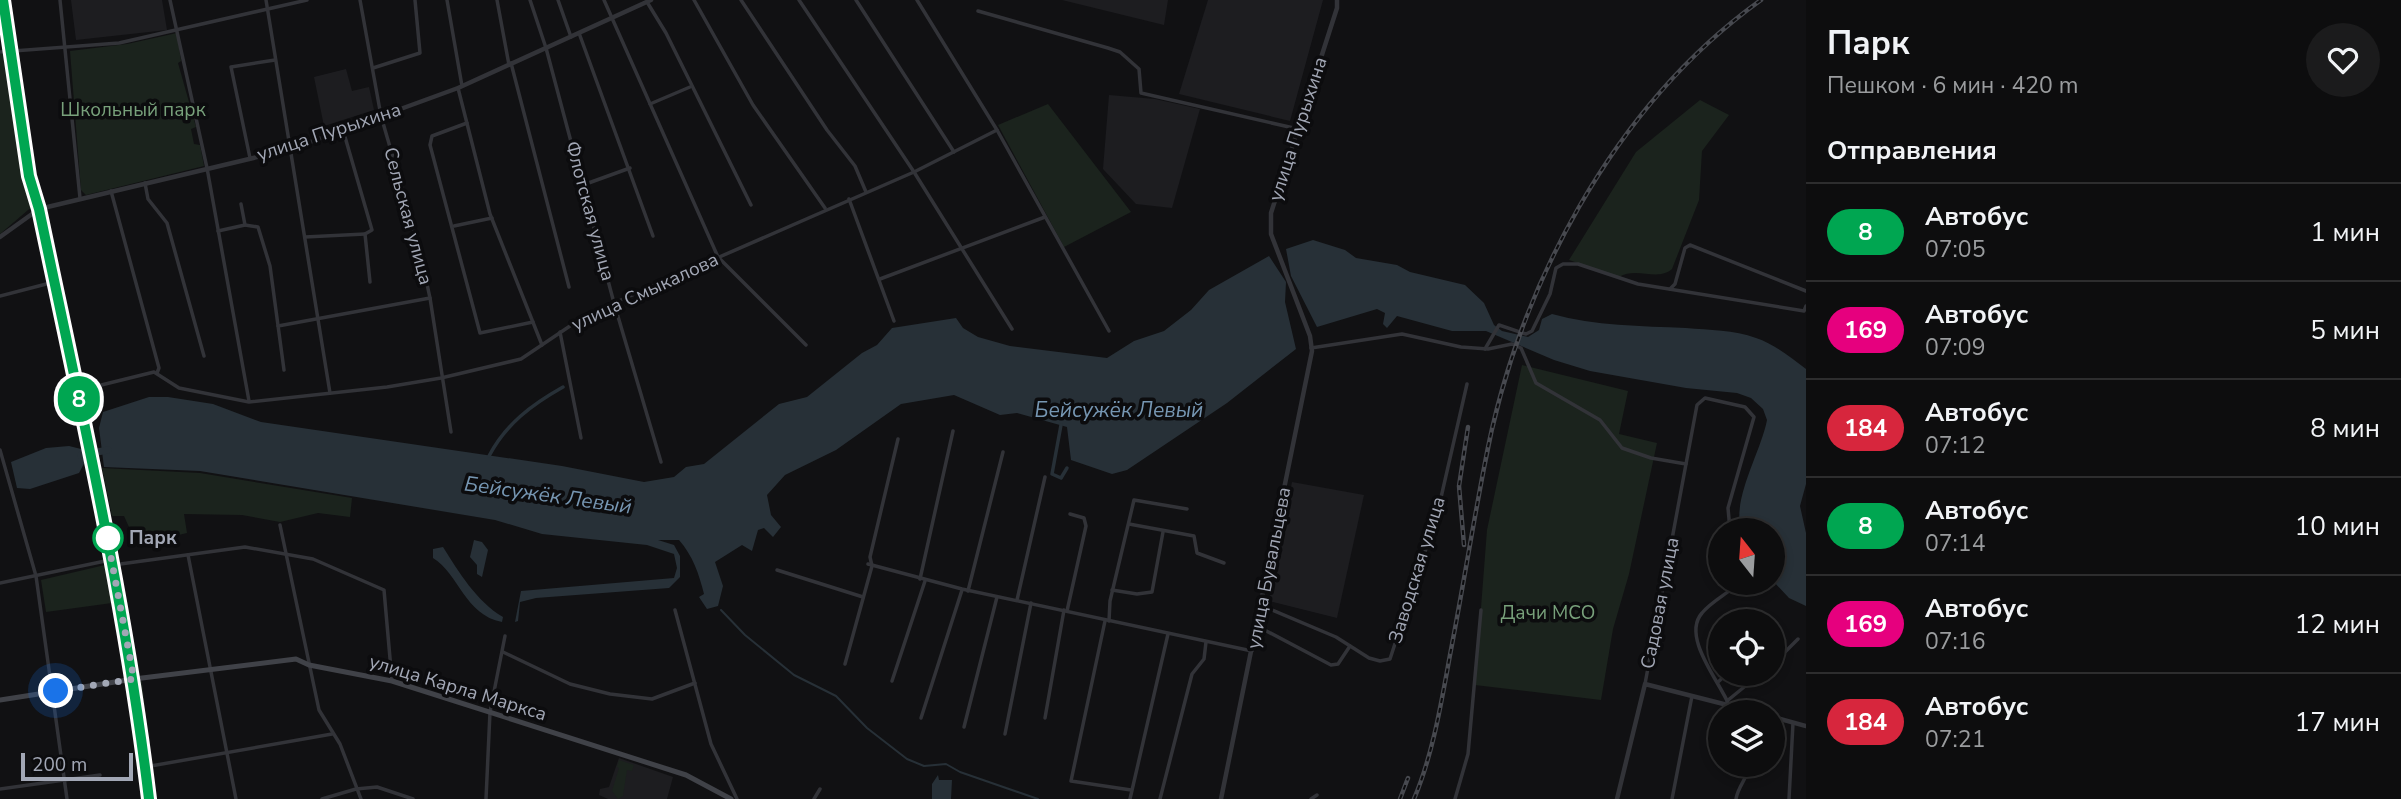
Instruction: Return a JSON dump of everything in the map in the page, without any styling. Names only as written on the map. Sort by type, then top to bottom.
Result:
[{"type":"main road","name":"улица Карла Маркса","points":[[0,700],[134,679],[296,659],[309,665],[392,681],[686,775],[731,799]]},
{"type":"main road","points":[[134,679],[149,799]]},
{"type":"street","points":[[3,0],[29,176],[39,209],[89,448],[134,679]]},
{"type":"street","points":[[60,0],[80,198]]},
{"type":"street","points":[[170,0],[176,30],[180,32],[207,168],[249,401]]},
{"type":"street","points":[[266,0],[330,393]]},
{"type":"street","points":[[0,52],[119,43],[180,32],[307,0]]},
{"type":"street","name":"Сельская улица","points":[[360,0],[381,116],[419,247],[430,298],[451,432]]},
{"type":"street","points":[[373,68],[420,53],[415,0]]},
{"type":"street","points":[[447,0],[467,123],[492,218],[542,345]]},
{"type":"street","points":[[497,0],[510,64],[569,287]]},
{"type":"street","name":"Флотская улица","points":[[530,0],[546,48],[614,303],[662,462]]},
{"type":"street","points":[[558,0],[571,37]]},
{"type":"street","points":[[604,0],[718,257],[806,345]]},
{"type":"street","points":[[694,0],[753,105],[826,209]]},
{"type":"street","points":[[741,0],[827,130],[855,166],[866,192]]},
{"type":"street","points":[[799,0],[914,172],[1012,329]]},
{"type":"street","points":[[856,0],[954,152]]},
{"type":"street","points":[[917,0],[997,130],[1109,331]]},
{"type":"street","name":"улица Пурыхина","points":[[1310,336],[1271,234],[1271,212],[1337,8],[1337,0]]},
{"type":"street","points":[[649,1],[751,205]]},
{"type":"street","name":"улица Пурыхина","points":[[0,237],[39,209],[291,149],[344,130],[460,87],[649,1]]},
{"type":"street","points":[[978,11],[1120,52],[1139,69],[1141,93],[1298,129]]},
{"type":"street","points":[[579,33],[653,236]]},
{"type":"street","points":[[250,158],[231,66],[275,60]]},
{"type":"street","points":[[650,104],[691,87]]},
{"type":"street","points":[[467,123],[437,134],[430,140],[480,332],[533,322]]},
{"type":"street","points":[[305,237],[365,234],[372,230],[344,130]]},
{"type":"street","name":"улица Смыкалова","points":[[157,373],[179,388],[249,401],[441,378],[521,359],[560,332],[614,303],[914,172],[997,130]]},
{"type":"street","points":[[583,185],[630,168]]},
{"type":"street","points":[[145,183],[148,199],[167,223],[204,356]]},
{"type":"street","points":[[77,391],[157,373],[159,368],[111,191]]},
{"type":"street","points":[[849,199],[894,321]]},
{"type":"street","points":[[241,204],[245,225]]},
{"type":"street","points":[[880,279],[964,250],[1045,217]]},
{"type":"street","points":[[454,226],[492,218]]},
{"type":"street","points":[[218,231],[245,225],[258,227],[268,257],[284,370]]},
{"type":"street","points":[[365,234],[370,282]]},
{"type":"street","points":[[1670,289],[1675,284],[1685,248],[1690,245],[1806,291]]},
{"type":"street","points":[[1485,349],[1499,325],[1526,334],[1532,331],[1560,264],[1588,267],[1627,282],[1804,311],[1806,306]]},
{"type":"street","points":[[0,296],[54,282]]},
{"type":"street","points":[[278,326],[318,316],[430,298]]},
{"type":"street","points":[[560,332],[581,438]]},
{"type":"street","points":[[1311,348],[1402,334],[1446,345],[1485,349],[1512,344],[1521,348],[1536,383],[1600,420],[1622,448],[1651,458],[1686,464]]},
{"type":"street","name":"улица Бувальцева","points":[[1221,799],[1311,348],[1310,336]]},
{"type":"street","name":"Заводская улица","points":[[1260,611],[1270,610],[1336,637],[1369,658],[1380,662],[1390,659],[1437,515],[1467,384]]},
{"type":"street","name":"Садовая улица","points":[[1617,799],[1645,684],[1697,405],[1705,398],[1745,407],[1754,417],[1728,508],[1729,518]]},
{"type":"street","points":[[892,681],[922,580],[953,431]]},
{"type":"street","points":[[845,664],[863,597],[898,439]]},
{"type":"street","points":[[0,450],[36,576],[67,799]]},
{"type":"street","points":[[968,591],[1003,452]]},
{"type":"street","points":[[1017,600],[1045,477]]},
{"type":"street","points":[[1132,790],[1071,781],[1134,500],[1187,509]]},
{"type":"street","points":[[1045,718],[1065,611],[1086,521],[1070,514]]},
{"type":"street","points":[[280,524],[319,710],[340,744],[362,799]]},
{"type":"street","points":[[1129,524],[1194,536],[1197,552],[1224,563]]},
{"type":"street","points":[[1112,590],[1137,594],[1152,592],[1163,532]]},
{"type":"street","points":[[0,583],[113,563],[245,547],[313,559],[384,590],[392,681]]},
{"type":"street","points":[[188,555],[208,669],[236,799]]},
{"type":"street","points":[[870,565],[968,591],[1252,651]]},
{"type":"street","points":[[777,570],[863,597]]},
{"type":"street","points":[[921,718],[962,589]]},
{"type":"street","points":[[1708,668],[1697,642],[1697,620],[1702,611],[1724,595]]},
{"type":"street","points":[[964,727],[997,597]]},
{"type":"street","points":[[1005,734],[1031,603]]},
{"type":"street","points":[[675,610],[711,744],[737,799]]},
{"type":"street","points":[[1455,799],[1468,754],[1481,610]]},
{"type":"street","points":[[1257,626],[1331,665],[1338,664],[1350,646]]},
{"type":"street","points":[[1130,799],[1168,634]]},
{"type":"street","points":[[486,799],[490,712],[505,636]]},
{"type":"street","points":[[1785,652],[1798,639]]},
{"type":"street","points":[[1160,799],[1192,674],[1204,659],[1206,642]]},
{"type":"street","points":[[503,652],[570,684],[610,694],[652,699],[695,683]]},
{"type":"street","points":[[1645,684],[1713,700]]},
{"type":"street","points":[[1731,700],[1747,686]]},
{"type":"street","points":[[1672,799],[1692,696]]},
{"type":"street","points":[[1785,721],[1806,726]]},
{"type":"street","points":[[1789,799],[1793,723]]},
{"type":"street","points":[[145,767],[332,734]]},
{"type":"street","points":[[0,789],[100,775]]},
{"type":"street","points":[[1736,799],[1738,789],[1747,777]]},
{"type":"street","points":[[322,799],[356,789],[377,787],[413,799]]},
{"type":"street","points":[[814,799],[820,789]]},
{"type":"street","points":[[1311,799],[1317,794]]},
{"type":"shaded area","points":[[71,0],[162,0],[167,30],[76,40]]},
{"type":"shaded area","points":[[1062,0],[1168,0],[1164,25]]},
{"type":"shaded area","points":[[1208,0],[1323,0],[1290,121],[1179,94]]},
{"type":"shaded area","points":[[346,69],[352,91],[369,87],[374,110],[324,126],[314,77]]},
{"type":"shaded area","points":[[1109,95],[1155,99],[1200,109],[1172,208],[1136,204],[1103,169]]},
{"type":"shaded area","points":[[1292,482],[1364,495],[1337,618],[1269,601]]},
{"type":"shaded area","points":[[619,758],[673,777],[667,799],[608,799],[599,795],[600,789],[609,787]]},
{"type":"green space","name":"Школьный парк","points":[[177,33],[181,61],[178,63],[196,127],[191,129],[194,144],[200,145],[204,166],[86,195],[81,190],[70,51],[127,44]]},
{"type":"green space","points":[[4,53],[8,58],[27,176],[35,204],[0,234],[0,54]]},
{"type":"green space","points":[[1700,100],[1729,115],[1702,151],[1699,200],[1672,269],[1660,274],[1633,273],[1619,277],[1569,260],[1636,152]]},
{"type":"green space","points":[[1048,104],[1131,212],[1064,247],[998,125]]},
{"type":"green space","name":"Дачи МСО","points":[[1522,365],[1628,391],[1619,434],[1657,443],[1629,574],[1613,629],[1601,700],[1475,685],[1487,530]]},
{"type":"green space","points":[[102,468],[200,473],[352,498],[350,517],[318,513],[280,522],[242,515],[184,514],[187,533],[166,538],[164,532],[133,536],[124,516],[112,516]]},
{"type":"green space","points":[[105,565],[112,603],[46,612],[41,580]]},
{"type":"green space","points":[[142,681],[151,765],[147,765],[138,682]]},
{"type":"green space","points":[[619,760],[634,765],[632,771],[627,770],[623,796],[618,799],[612,791]]},
{"type":"water","points":[[1313,240],[1345,250],[1356,258],[1397,265],[1410,272],[1465,285],[1484,303],[1494,325],[1502,331],[1528,337],[1539,330],[1542,319],[1552,314],[1601,323],[1721,331],[1748,335],[1776,347],[1806,369],[1806,484],[1800,506],[1806,533],[1806,606],[1785,594],[1785,518],[1739,518],[1740,504],[1767,420],[1763,409],[1751,398],[1737,393],[1686,388],[1590,371],[1554,360],[1486,331],[1452,331],[1397,316],[1387,328],[1383,324],[1385,313],[1377,309],[1317,327],[1291,276],[1286,249]]},
{"type":"water","name":"Бейсужёк Левый","points":[[1269,256],[1286,282],[1285,302],[1296,349],[1227,403],[1127,470],[1112,474],[1071,460],[1067,427],[1017,413],[1000,415],[954,395],[901,404],[836,450],[785,475],[767,495],[771,515],[781,527],[773,537],[764,528],[758,530],[752,551],[742,545],[715,562],[723,586],[718,606],[707,609],[699,597],[704,594],[695,566],[679,540],[658,540],[674,545],[680,556],[680,577],[669,588],[536,598],[520,602],[518,621],[515,622],[521,591],[674,578],[677,568],[674,554],[647,545],[542,534],[495,520],[200,471],[104,467],[99,428],[103,412],[149,397],[168,397],[213,404],[261,422],[562,466],[644,482],[674,477],[686,467],[704,464],[779,404],[807,397],[862,353],[877,345],[892,328],[956,318],[963,328],[978,337],[1010,346],[1107,358],[1134,341],[1164,331],[1191,310],[1209,290]]},
{"type":"water","points":[[69,446],[85,450],[87,458],[79,473],[30,489],[17,488],[11,462],[46,448]]},
{"type":"water","points":[[474,540],[482,542],[488,550],[482,577],[477,574],[477,565],[470,557]]},
{"type":"water","points":[[443,547],[477,595],[503,617],[502,622],[479,611],[450,574],[433,558],[433,549]]},
{"type":"water","points":[[938,775],[939,780],[952,780],[951,799],[932,799],[932,784]]},
{"type":"waterway","points":[[489,456],[503,434],[520,416],[563,387]]},
{"type":"waterway","points":[[1061,425],[1052,474],[1061,478],[1067,468]]},
{"type":"waterway","name":"Бейсужёк Левый","points":[[81,455],[108,450]]},
{"type":"waterway","points":[[721,610],[745,635],[794,675],[836,696],[867,728],[907,759],[924,766],[946,764],[960,772],[1038,799]]},
{"type":"railway","points":[[1414,799],[1440,710],[1484,468],[1499,401],[1520,335],[1547,270],[1579,207],[1617,148],[1660,93],[1708,43],[1761,0]]},
{"type":"railway","points":[[1464,545],[1459,486],[1468,427]]},
{"type":"railway","points":[[1400,799],[1408,778]]},
{"type":"bus line","name":"8","points":[[3,0],[29,176],[39,209],[134,675],[149,799]]},
{"type":"place","name":"Парк","points":[[108,538]]},
{"type":"route","points":[[56,691],[134,679],[106,531],[108,538]]}]
